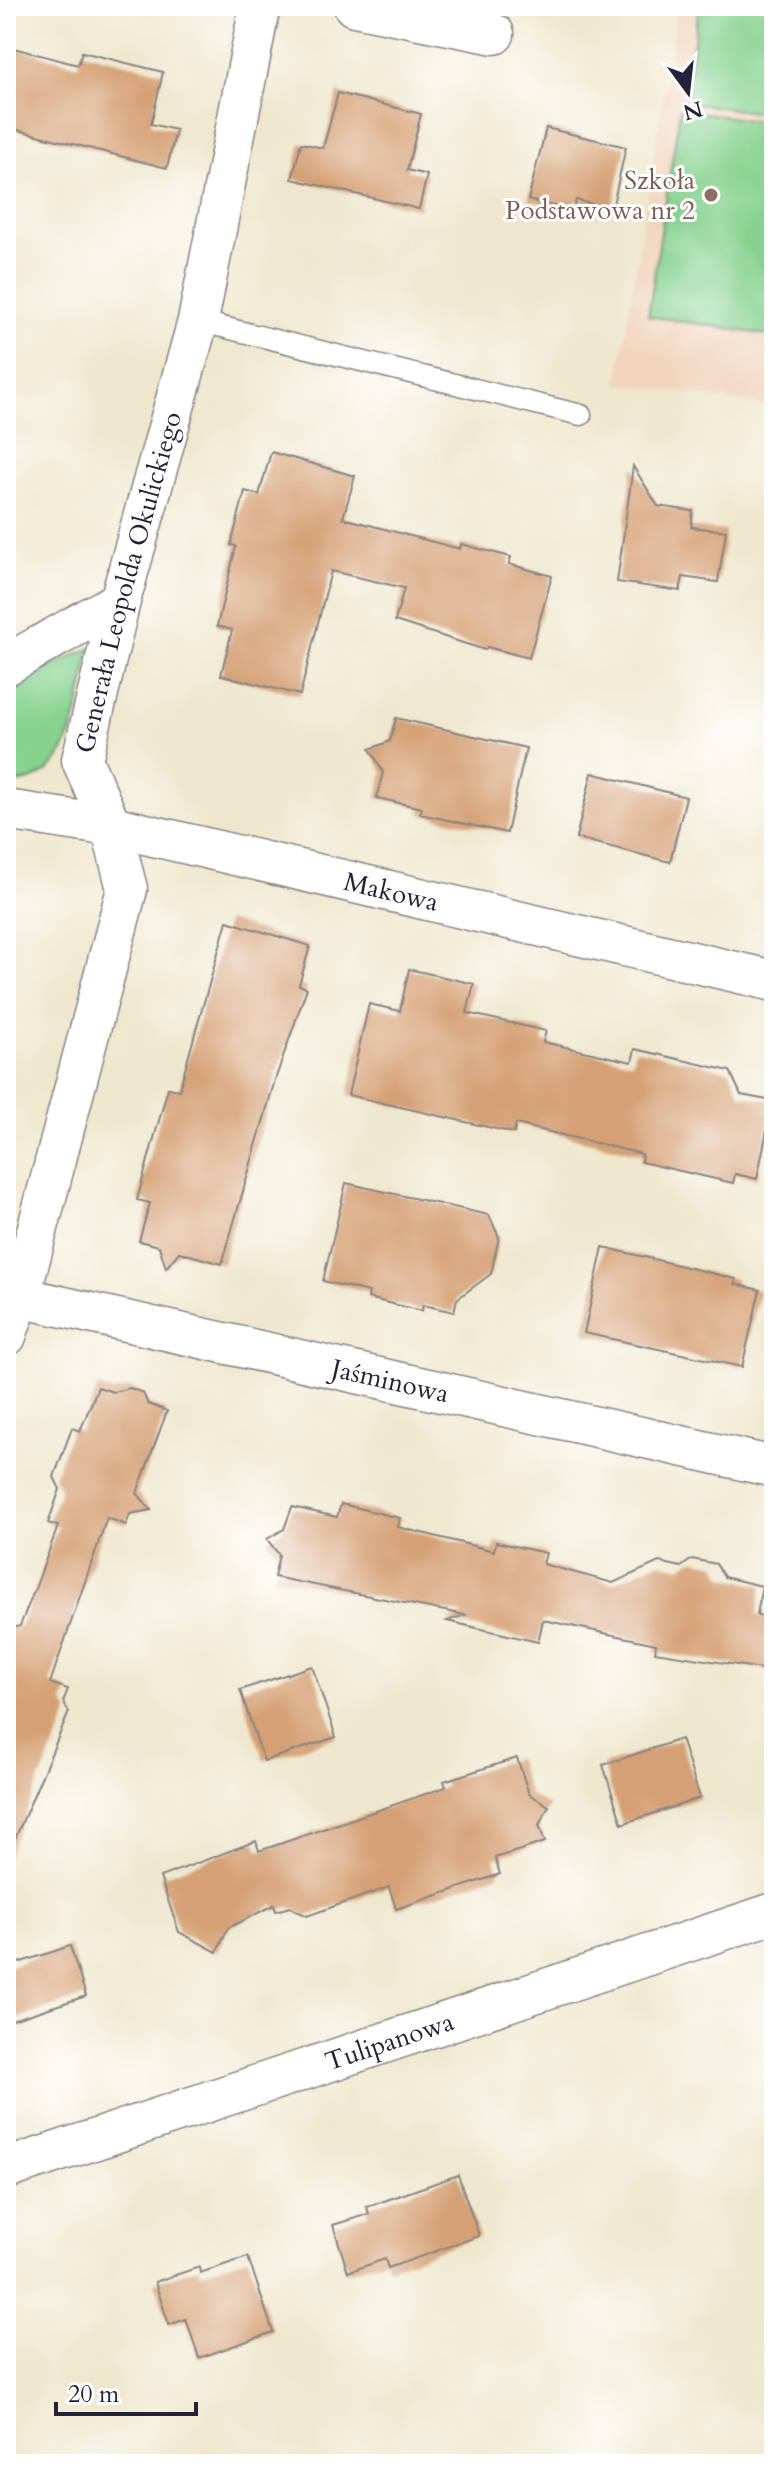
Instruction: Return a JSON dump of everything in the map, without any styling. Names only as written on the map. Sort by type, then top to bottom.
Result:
[{"type":"street","name":"Generała Leopolda Okulickiego","points":[[6,1336],[13,1295],[127,889],[111,826],[82,760],[120,601],[198,321],[260,6]]},
{"type":"street","points":[[354,6],[494,34]]},
{"type":"street","points":[[6,665],[120,601]]},
{"type":"street","name":"Makowa","points":[[6,810],[111,826],[774,981]]},
{"type":"street","name":"Jaśminowa","points":[[13,1295],[774,1467]]},
{"type":"street","name":"Tulipanowa","points":[[6,2169],[774,1913]]},
{"type":"lane","points":[[198,321],[581,415]]},
{"type":"shaded area","name":"Szkoła Podstawowa nr 2","points":[[678,6],[774,6],[774,406],[617,384]]},
{"type":"green space","points":[[699,6],[774,6],[774,115],[685,102]]},
{"type":"green space","points":[[680,109],[774,124],[774,336],[648,316]]},
{"type":"green space","points":[[91,648],[77,714],[60,756],[47,771],[29,781],[6,782],[6,686]]},
{"type":"building","points":[[6,46],[78,65],[82,52],[163,72],[151,124],[176,130],[167,168],[6,127]]},
{"type":"building","points":[[338,93],[421,114],[407,170],[427,175],[419,209],[292,179],[301,143],[323,148]]},
{"type":"building","points":[[546,128],[626,147],[612,209],[576,200],[573,211],[528,200]]},
{"type":"building","points":[[271,452],[355,476],[343,518],[460,549],[461,544],[511,557],[509,564],[552,576],[529,658],[487,647],[485,650],[395,621],[404,588],[331,571],[300,695],[221,675],[232,630],[217,626],[236,546],[231,545],[245,491],[259,495]]},
{"type":"building","points":[[633,466],[658,506],[693,511],[691,527],[726,531],[718,582],[683,577],[680,591],[617,582]]},
{"type":"building","points":[[396,718],[526,748],[507,833],[420,814],[422,808],[377,798],[383,772],[370,749],[390,741]]},
{"type":"building","points":[[592,773],[686,797],[670,862],[576,838]]},
{"type":"building","points":[[227,921],[310,946],[299,985],[307,988],[275,1080],[222,1264],[179,1252],[166,1268],[159,1246],[139,1241],[150,1203],[137,1200],[168,1088],[179,1090]]},
{"type":"building","points":[[409,969],[474,984],[467,1013],[546,1031],[543,1042],[632,1062],[635,1049],[730,1071],[741,1095],[773,1101],[757,1179],[735,1174],[733,1183],[641,1162],[642,1154],[516,1124],[514,1133],[348,1095],[369,1004],[400,1011]]},
{"type":"building","points":[[346,1183],[489,1215],[499,1237],[491,1274],[457,1299],[454,1312],[423,1305],[422,1311],[368,1298],[369,1292],[323,1281]]},
{"type":"building","points":[[603,1247],[736,1279],[735,1284],[760,1290],[742,1367],[584,1333]]},
{"type":"building","points":[[98,1387],[113,1392],[130,1388],[143,1393],[148,1404],[167,1411],[137,1493],[151,1510],[130,1514],[126,1525],[107,1518],[50,1683],[68,1689],[63,1702],[69,1712],[6,1860],[6,1630],[20,1626],[36,1586],[58,1526],[48,1523],[60,1489],[54,1477],[72,1428],[80,1431]]},
{"type":"building","points":[[341,1504],[400,1518],[398,1527],[494,1551],[496,1542],[546,1553],[543,1564],[613,1583],[659,1562],[681,1567],[692,1559],[716,1564],[724,1577],[762,1586],[757,1615],[774,1618],[774,1671],[655,1652],[656,1644],[543,1620],[538,1642],[447,1621],[465,1615],[274,1577],[279,1555],[267,1539],[284,1529],[292,1507],[337,1517]]},
{"type":"building","points":[[312,1666],[336,1737],[264,1761],[240,1690]]},
{"type":"building","points":[[681,1739],[700,1798],[622,1824],[603,1765]]},
{"type":"building","points":[[517,1758],[529,1794],[549,1806],[539,1825],[545,1842],[495,1858],[500,1874],[396,1909],[389,1887],[307,1916],[290,1907],[276,1911],[274,1905],[228,1928],[217,1952],[179,1932],[160,1877],[256,1841],[259,1851],[446,1787],[444,1781]]},
{"type":"building","points":[[70,1946],[86,1996],[6,2022],[6,1967]]},
{"type":"building","points":[[458,2175],[479,2236],[388,2268],[385,2259],[348,2272],[333,2225],[369,2214],[367,2207]]},
{"type":"building","points":[[248,2257],[273,2332],[199,2358],[186,2319],[169,2325],[155,2282],[199,2267],[200,2273]]},
{"type":"place","name":"Szkoła Podstawowa nr 2","points":[[711,195]]}]
